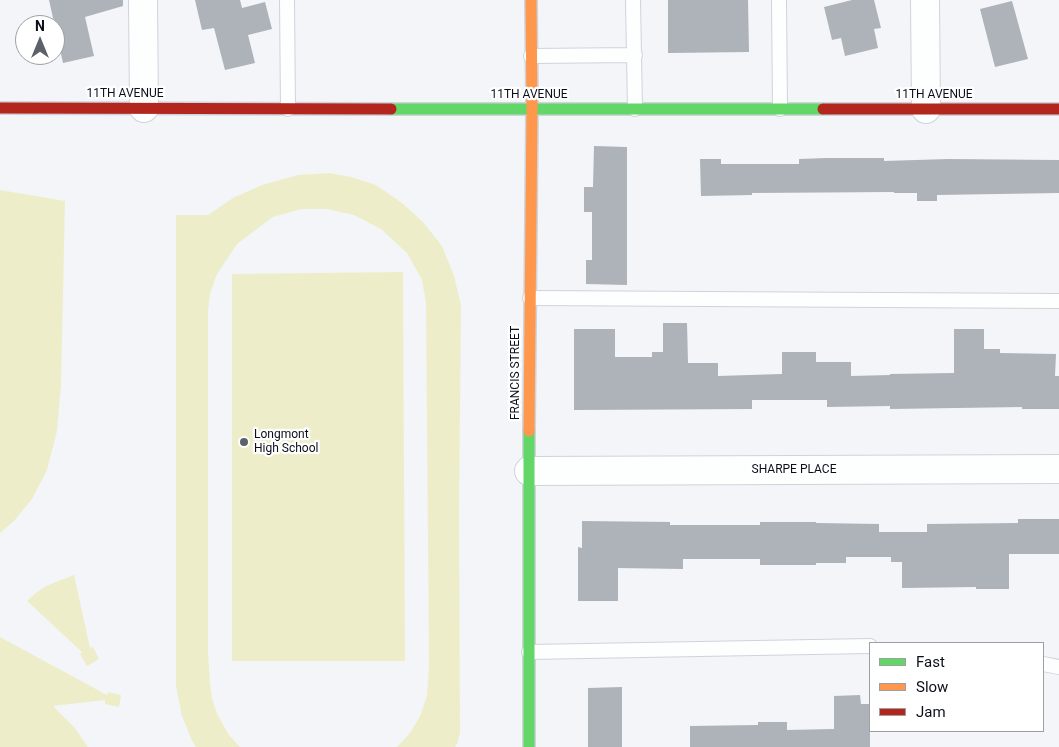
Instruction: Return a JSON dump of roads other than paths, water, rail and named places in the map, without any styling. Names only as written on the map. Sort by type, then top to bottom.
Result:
[{"type":"street","points":[[143,0],[144,108]]},
{"type":"street","name":"FRANCIS STREET","points":[[529,747],[532,109],[530,0]]},
{"type":"street","points":[[925,0],[926,108]]},
{"type":"street","name":"11TH AVENUE","points":[[0,108],[1059,108]]},
{"type":"street","name":"SHARPE PLACE","points":[[529,471],[1059,469]]},
{"type":"lane","points":[[287,0],[288,109]]},
{"type":"lane","points":[[633,0],[635,108]]},
{"type":"lane","points":[[779,0],[780,108]]},
{"type":"lane","points":[[531,56],[634,56]]},
{"type":"lane","points":[[530,298],[1059,301]]},
{"type":"lane","points":[[529,652],[869,646]]},
{"type":"lane","points":[[1044,664],[1059,667]]},
{"type":"place","name":"Longmont High School","points":[[244,442]]}]
